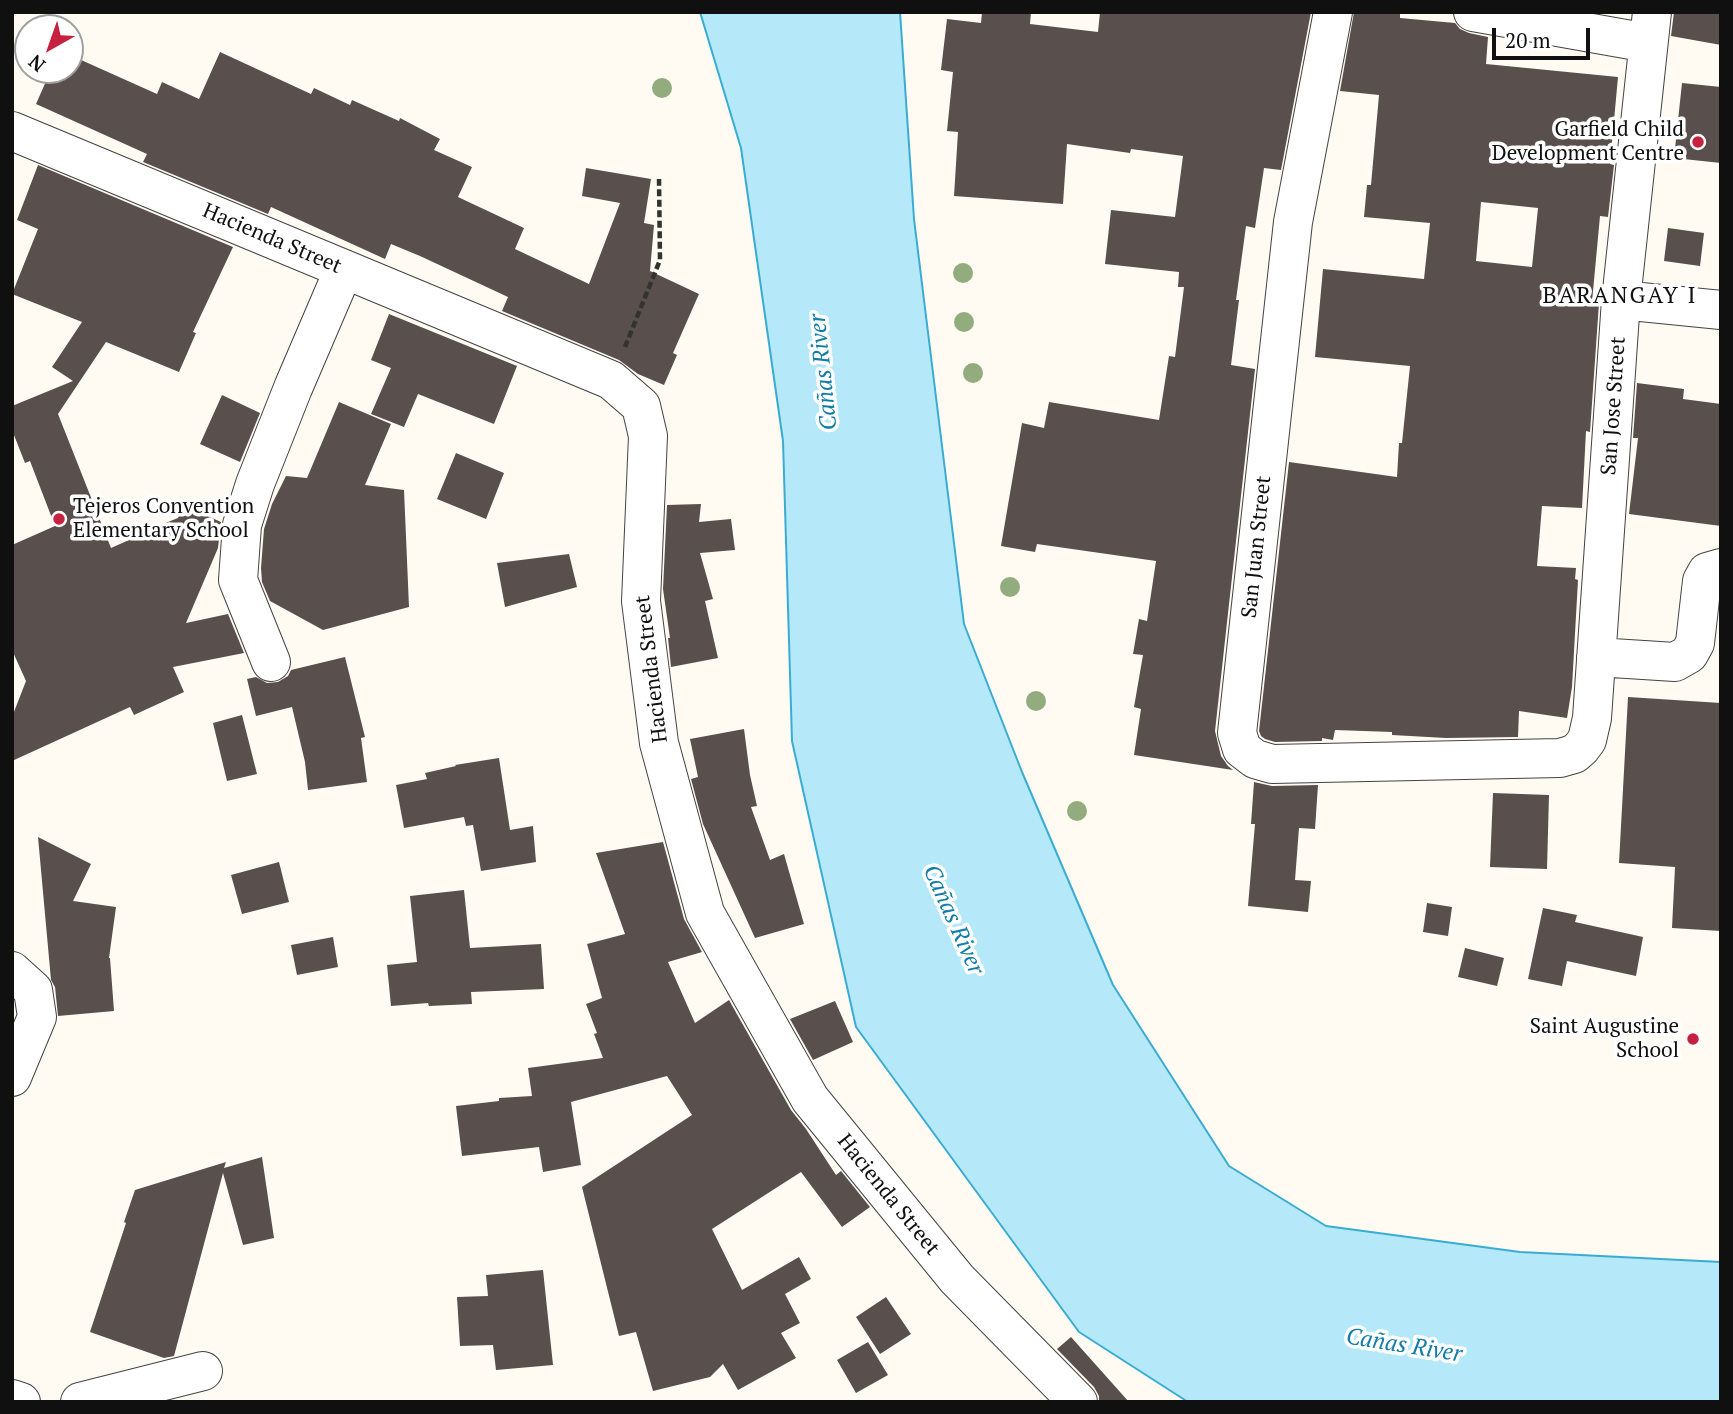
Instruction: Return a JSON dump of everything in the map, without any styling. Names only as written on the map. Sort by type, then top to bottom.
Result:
[{"type":"street","name":"San Juan Street","points":[[1333,12],[1293,222],[1237,733],[1242,749],[1255,759],[1272,764],[1550,759],[1574,754]]},
{"type":"street","points":[[1473,12],[1650,28]]},
{"type":"street","name":"San Jose Street","points":[[1574,754],[1587,740],[1592,718],[1621,300],[1650,28]]},
{"type":"street","name":"Hacienda Street","points":[[12,131],[611,380],[641,406],[648,436],[641,601],[659,743],[705,914],[810,1099],[957,1279],[1078,1402]]},
{"type":"street","points":[[271,662],[238,580],[242,526],[255,484],[293,388],[344,269]]},
{"type":"street","points":[[1621,300],[1721,310]]},
{"type":"street","points":[[1596,657],[1675,662],[1689,654],[1695,643],[1702,581],[1707,572],[1721,568]]},
{"type":"street","points":[[12,971],[33,990],[37,1017],[12,1077]]},
{"type":"street","points":[[80,1402],[203,1371]]},
{"type":"street","points":[[12,1399],[22,1402]]},
{"type":"path","points":[[611,380],[660,260],[659,179]]},
{"type":"water","name":"Cañas River","points":[[700,12],[900,12],[914,219],[964,624],[1022,772],[1113,985],[1229,1166],[1326,1226],[1520,1252],[1721,1262],[1721,1402],[1188,1402],[1079,1332],[856,1027],[792,741],[783,441],[741,148]]},
{"type":"building","points":[[982,12],[1031,12],[1030,24],[1098,32],[1100,12],[1311,12],[1281,170],[1264,168],[1255,228],[1246,226],[1236,300],[1239,300],[1231,365],[1255,369],[1215,731],[1221,756],[1233,770],[1134,755],[1141,709],[1134,707],[1143,655],[1133,654],[1139,619],[1147,621],[1156,561],[1037,544],[1035,552],[1001,546],[1022,423],[1044,428],[1049,402],[1159,420],[1169,356],[1175,357],[1184,287],[1178,287],[1179,272],[1105,264],[1111,210],[1175,217],[1183,156],[1131,149],[1130,153],[1067,144],[1063,204],[954,196],[958,132],[947,131],[953,72],[941,70],[947,19],[981,23]]},
{"type":"building","points":[[1354,12],[1400,12],[1400,18],[1455,23],[1469,33],[1488,37],[1486,64],[1618,77],[1610,164],[1614,165],[1608,217],[1600,216],[1592,302],[1599,303],[1590,432],[1586,431],[1582,508],[1542,506],[1537,566],[1576,568],[1575,579],[1578,580],[1572,687],[1567,718],[1519,711],[1518,737],[1446,738],[1392,735],[1392,732],[1335,730],[1333,740],[1322,738],[1322,741],[1275,742],[1265,739],[1259,731],[1289,462],[1397,477],[1399,443],[1402,443],[1410,366],[1315,357],[1323,269],[1424,279],[1430,223],[1364,217],[1367,185],[1371,185],[1379,95],[1340,91]],"holes":[[[1481,202],[1538,208],[1532,267],[1476,261]]]},
{"type":"building","points":[[1674,12],[1721,12],[1721,45],[1671,36]]},
{"type":"building","points":[[220,52],[311,94],[314,88],[350,105],[352,100],[399,121],[400,118],[440,139],[434,150],[472,167],[458,197],[524,228],[515,249],[589,284],[620,203],[582,196],[586,168],[651,179],[644,223],[654,225],[650,271],[699,294],[673,353],[677,355],[664,385],[638,374],[619,360],[502,311],[508,297],[420,256],[391,244],[385,259],[271,207],[268,214],[143,162],[147,154],[36,104],[45,84],[84,84],[84,61],[157,94],[162,82],[199,99]]},
{"type":"building","points":[[1682,83],[1721,87],[1721,163],[1674,158]]},
{"type":"building","points":[[38,165],[233,247],[193,332],[196,333],[179,372],[106,342],[58,414],[111,548],[147,532],[158,536],[163,524],[178,518],[183,505],[221,522],[218,548],[186,623],[228,614],[244,653],[173,667],[184,692],[134,715],[130,707],[12,761],[12,717],[26,681],[12,650],[12,545],[55,526],[30,461],[25,463],[12,430],[12,406],[73,381],[52,367],[82,322],[12,294],[38,229],[17,220]]},
{"type":"building","points":[[1668,228],[1704,233],[1700,266],[1664,261]]},
{"type":"building","points":[[389,314],[517,366],[494,424],[418,394],[404,427],[371,414],[391,368],[371,360]]},
{"type":"building","points":[[1637,383],[1684,389],[1683,399],[1721,404],[1721,526],[1629,514],[1638,438],[1633,438]]},
{"type":"building","points":[[222,395],[260,413],[240,462],[200,444]]},
{"type":"building","points":[[339,402],[391,424],[365,485],[404,490],[409,607],[323,630],[270,601],[262,582],[261,568],[264,529],[272,504],[286,476],[307,478]]},
{"type":"building","points":[[456,453],[504,473],[486,519],[437,499]]},
{"type":"building","points":[[701,504],[699,522],[731,519],[735,550],[700,553],[713,599],[705,601],[718,658],[671,667],[663,589],[667,505]]},
{"type":"building","points":[[569,554],[577,587],[505,607],[497,563]]},
{"type":"building","points":[[345,657],[365,737],[361,738],[367,782],[308,790],[305,762],[292,707],[256,716],[247,679],[256,677],[267,683],[278,682],[288,676],[291,670]]},
{"type":"building","points":[[1628,697],[1721,703],[1721,931],[1672,928],[1675,867],[1619,863]]},
{"type":"building","points":[[242,715],[257,774],[227,781],[213,723]]},
{"type":"building","points":[[744,729],[757,806],[751,807],[770,860],[784,854],[804,924],[755,938],[703,824],[691,779],[698,777],[690,739]]},
{"type":"building","points":[[499,758],[510,830],[533,826],[536,862],[481,871],[473,825],[466,826],[464,817],[404,828],[396,785],[427,779],[425,773],[455,765]]},
{"type":"building","points":[[1254,782],[1272,786],[1318,785],[1315,829],[1299,828],[1295,880],[1311,881],[1308,912],[1248,906],[1255,824],[1251,824]]},
{"type":"building","points":[[1493,793],[1549,795],[1547,869],[1490,867]]},
{"type":"building","points":[[38,837],[91,864],[73,901],[116,907],[109,958],[114,1011],[58,1016],[55,987],[51,980]]},
{"type":"building","points":[[663,842],[684,919],[702,952],[668,962],[695,1023],[729,1000],[791,1110],[836,1175],[841,1171],[870,1207],[842,1227],[801,1172],[712,1229],[742,1290],[799,1257],[811,1279],[785,1294],[800,1323],[781,1333],[796,1358],[738,1390],[723,1364],[710,1377],[653,1391],[636,1332],[619,1336],[582,1187],[692,1115],[667,1076],[571,1102],[581,1165],[543,1172],[539,1147],[462,1156],[456,1106],[499,1101],[499,1098],[532,1096],[528,1068],[603,1058],[586,1004],[602,998],[587,944],[625,934],[596,853]]},
{"type":"building","points":[[279,862],[289,902],[242,914],[231,875]]},
{"type":"building","points":[[464,890],[470,948],[541,944],[544,989],[471,992],[472,1004],[391,1006],[387,965],[417,962],[410,896]]},
{"type":"building","points":[[1427,903],[1452,907],[1448,936],[1423,932]]},
{"type":"building","points":[[1543,908],[1577,915],[1575,922],[1643,937],[1636,976],[1567,961],[1562,986],[1528,979]]},
{"type":"building","points":[[333,937],[338,967],[297,975],[291,945]]},
{"type":"building","points":[[1465,948],[1504,958],[1497,986],[1458,977]]},
{"type":"building","points":[[835,1001],[853,1042],[813,1060],[790,1019]]},
{"type":"building","points":[[262,1157],[274,1238],[243,1245],[223,1173],[174,1356],[164,1358],[90,1332],[135,1190],[226,1162],[224,1168]]},
{"type":"building","points":[[543,1270],[553,1365],[496,1370],[493,1345],[460,1346],[457,1297],[488,1296],[486,1275]]},
{"type":"building","points":[[886,1297],[911,1334],[880,1354],[856,1317]]},
{"type":"building","points":[[1071,1337],[1129,1402],[1099,1401],[1094,1387],[1057,1349]]},
{"type":"building","points":[[868,1342],[888,1375],[856,1393],[837,1360]]},
{"type":"place","name":"Garfield Child Development Centre","points":[[1698,142]]},
{"type":"place","name":"Tejeros Convention Elementary School","points":[[59,519]]},
{"type":"place","name":"Saint Augustine School","points":[[1693,1039]]},
{"type":"district","name":"BARANGAY I","points":[[1620,296]]}]
